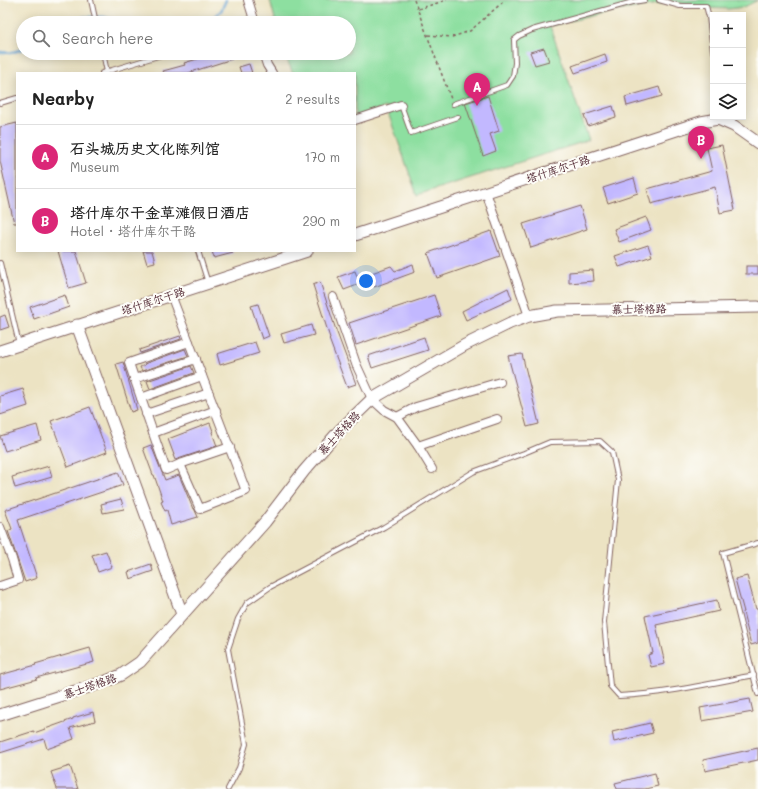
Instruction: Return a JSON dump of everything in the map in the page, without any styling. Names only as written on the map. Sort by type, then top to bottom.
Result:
[{"type":"street","points":[[248,0],[253,16]]},
{"type":"street","points":[[265,60],[271,72]]},
{"type":"street","points":[[356,120],[401,105]]},
{"type":"street","name":"塔什库尔干路","points":[[356,235],[701,122],[718,119],[733,124],[758,143]]},
{"type":"street","points":[[486,192],[529,316]]},
{"type":"street","name":"塔什库尔干路","points":[[0,351],[304,252]]},
{"type":"street","points":[[171,295],[246,491],[200,509],[180,464]]},
{"type":"street","points":[[333,297],[356,364],[372,399],[384,410],[397,417],[418,446],[432,469]]},
{"type":"street","name":"慕士塔格路","points":[[0,715],[104,682],[121,675],[140,662],[264,522],[309,465],[339,431],[372,399],[465,345],[510,323],[529,316],[557,311],[758,307]]},
{"type":"street","points":[[78,325],[182,614]]},
{"type":"street","points":[[189,342],[129,363],[166,470],[230,447]]},
{"type":"street","points":[[134,379],[196,359]]},
{"type":"street","points":[[141,398],[202,376]]},
{"type":"street","points":[[397,417],[416,407],[500,382]]},
{"type":"street","points":[[146,414],[209,393]]},
{"type":"street","points":[[153,433],[216,410]]},
{"type":"street","points":[[418,446],[497,419]]},
{"type":"street","points":[[0,527],[18,580],[0,586]]},
{"type":"lane","points":[[91,0],[94,16]]},
{"type":"lane","points":[[453,104],[507,85],[513,76],[515,63],[514,40],[519,36],[532,30],[645,0]]},
{"type":"lane","points":[[659,0],[680,6],[706,6],[709,17],[713,48]]},
{"type":"lane","points":[[103,60],[104,72],[144,60]]},
{"type":"lane","points":[[0,103],[16,98]]},
{"type":"lane","points":[[401,105],[411,133],[458,117]]},
{"type":"lane","points":[[198,252],[208,283]]},
{"type":"lane","points":[[0,263],[19,344]]},
{"type":"lane","points":[[228,789],[239,768],[246,744],[228,649],[238,619],[247,603],[270,587],[384,526],[472,472],[550,442],[600,441],[612,452],[618,480],[604,622],[610,686],[619,696],[642,695],[696,687],[754,675]]},
{"type":"lane","points":[[758,543],[723,553],[758,694]]},
{"type":"path","points":[[414,0],[453,104]]},
{"type":"path","points":[[418,9],[447,0]]},
{"type":"path","points":[[427,35],[452,37],[470,31],[505,0]]},
{"type":"green space","points":[[270,0],[758,0],[744,7],[729,9],[706,8],[681,3],[658,4],[599,14],[550,26],[589,140],[417,195],[386,107],[356,117],[356,72],[293,72],[287,60],[356,60],[356,16],[274,16]]},
{"type":"building","points":[[544,48],[549,61],[535,65],[530,52]]},
{"type":"building","points":[[605,54],[607,62],[575,73],[572,66]]},
{"type":"building","points":[[194,60],[229,60],[191,72],[163,71],[185,65],[184,63]]},
{"type":"building","points":[[249,64],[252,72],[241,72],[239,67]]},
{"type":"building","points":[[659,87],[662,96],[627,106],[625,97]]},
{"type":"building","points":[[488,96],[499,131],[490,134],[496,151],[483,156],[465,103]]},
{"type":"building","points":[[613,106],[616,117],[588,126],[584,115]]},
{"type":"building","points":[[16,123],[16,223],[14,223],[0,161],[0,127]]},
{"type":"building","points":[[722,145],[735,210],[720,213],[715,187],[651,204],[647,189],[712,171],[707,148]]},
{"type":"building","points":[[634,178],[638,193],[608,203],[603,188]]},
{"type":"building","points":[[580,206],[587,229],[531,248],[523,224]]},
{"type":"building","points":[[646,217],[651,230],[619,242],[614,229]]},
{"type":"building","points":[[491,231],[500,256],[437,278],[428,253]]},
{"type":"building","points":[[648,245],[652,256],[619,267],[615,256]]},
{"type":"building","points":[[58,252],[76,252],[86,283],[69,288]]},
{"type":"building","points":[[143,252],[152,252],[155,262],[147,264]]},
{"type":"building","points":[[212,252],[233,253],[214,258]]},
{"type":"building","points":[[413,264],[415,272],[374,287],[369,274],[391,266],[395,271]]},
{"type":"building","points":[[746,266],[758,266],[758,274],[746,274]]},
{"type":"building","points":[[593,270],[594,281],[569,283],[569,272]]},
{"type":"building","points":[[355,271],[360,284],[344,290],[338,277]]},
{"type":"building","points":[[320,282],[356,384],[347,387],[329,339],[330,338],[313,285]]},
{"type":"building","points":[[508,288],[512,299],[466,320],[462,311]]},
{"type":"building","points":[[65,295],[69,307],[34,319],[30,307]]},
{"type":"building","points":[[434,295],[441,316],[356,345],[349,323]]},
{"type":"building","points":[[258,304],[269,336],[262,339],[251,306]]},
{"type":"building","points":[[5,315],[9,327],[0,330],[0,317]]},
{"type":"building","points":[[311,325],[314,335],[284,343],[281,334]]},
{"type":"building","points":[[180,336],[181,339],[140,353],[139,350]]},
{"type":"building","points":[[424,337],[428,350],[372,368],[368,356]]},
{"type":"building","points":[[255,342],[259,353],[220,365],[217,354]]},
{"type":"building","points":[[185,349],[188,356],[142,371],[140,367],[145,365],[144,364]]},
{"type":"building","points":[[522,354],[539,424],[527,427],[508,356]]},
{"type":"building","points":[[123,362],[137,410],[131,412],[116,364]]},
{"type":"building","points":[[191,366],[194,373],[150,389],[147,381]]},
{"type":"building","points":[[23,389],[28,406],[0,415],[0,396]]},
{"type":"building","points":[[90,407],[107,452],[68,467],[51,421]]},
{"type":"building","points":[[210,423],[217,446],[175,460],[168,439]]},
{"type":"building","points":[[37,425],[41,440],[5,451],[0,436]]},
{"type":"building","points":[[151,445],[165,480],[179,475],[193,509],[194,508],[198,517],[171,525],[167,510],[165,511],[161,502],[163,501],[143,448]]},
{"type":"building","points":[[49,466],[52,477],[15,488],[12,477]]},
{"type":"building","points":[[118,472],[123,485],[18,520],[37,578],[25,582],[8,531],[12,529],[5,510]]},
{"type":"building","points":[[121,499],[124,509],[103,513],[101,504]]},
{"type":"building","points":[[106,551],[112,567],[98,572],[92,555]]},
{"type":"building","points":[[151,564],[153,571],[130,579],[128,572]]},
{"type":"building","points":[[747,576],[756,609],[758,609],[758,643],[751,645],[735,579]]},
{"type":"building","points":[[717,600],[719,611],[656,625],[665,664],[651,667],[648,655],[653,653],[645,616]]},
{"type":"building","points":[[90,648],[94,662],[0,689],[0,675]]},
{"type":"building","points":[[750,699],[753,712],[702,721],[700,708]]},
{"type":"building","points":[[93,712],[95,721],[70,728],[74,739],[47,749],[44,739],[0,753],[0,742],[34,731],[34,733]]},
{"type":"building","points":[[650,723],[653,733],[614,742],[612,732]]},
{"type":"building","points":[[758,748],[758,760],[705,771],[703,760]]},
{"type":"building","points":[[70,766],[78,789],[57,789],[51,772]]},
{"type":"building","points":[[655,773],[658,786],[645,789],[617,789],[615,783]]},
{"type":"waterway","points":[[215,16],[221,11],[226,0]]},
{"type":"waterway","points":[[0,52],[10,53],[16,51]]},
{"type":"place","name":"石头城历史文化陈列馆","points":[[477,106]]},
{"type":"place","name":"塔什库尔干金草滩假日酒店","points":[[701,159]]}]
